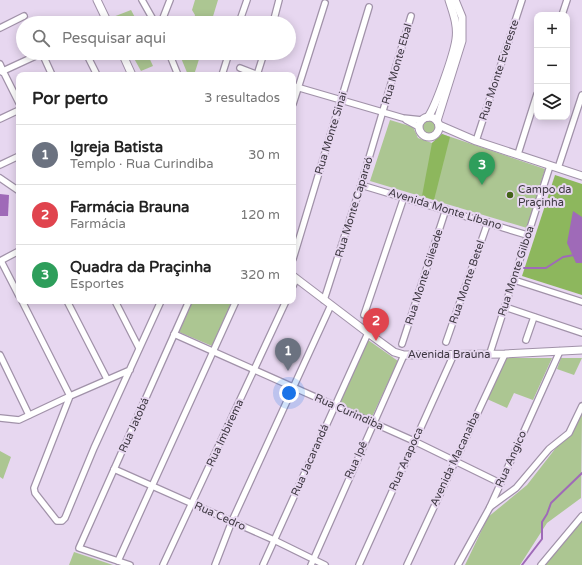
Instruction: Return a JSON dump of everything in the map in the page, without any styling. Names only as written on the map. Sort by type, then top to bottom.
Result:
[{"type":"street","points":[[97,0],[105,16]]},
{"type":"street","points":[[142,0],[151,16]]},
{"type":"street","points":[[164,16],[170,0]]},
{"type":"street","points":[[241,16],[247,0]]},
{"type":"street","points":[[274,16],[279,0]]},
{"type":"street","points":[[449,0],[455,19],[456,40],[435,106],[423,121],[421,134],[426,137],[433,137],[438,126],[462,41],[462,17],[455,0]]},
{"type":"street","name":"Rua Monte Evereste","points":[[476,141],[522,0]]},
{"type":"street","points":[[563,12],[567,0]]},
{"type":"street","points":[[325,3],[296,87],[382,113],[423,121],[476,141],[582,176]]},
{"type":"street","name":"Rua Monte Sinai","points":[[296,249],[369,7]]},
{"type":"street","name":"Rua Monte Ebal","points":[[382,113],[411,16]]},
{"type":"street","points":[[0,28],[16,20]]},
{"type":"street","points":[[2,72],[27,60]]},
{"type":"street","points":[[45,60],[51,72]]},
{"type":"street","points":[[90,60],[96,72]]},
{"type":"street","points":[[125,60],[131,72]]},
{"type":"street","points":[[172,60],[177,72]]},
{"type":"street","points":[[223,72],[227,60]]},
{"type":"street","points":[[258,72],[262,60]]},
{"type":"street","points":[[0,64],[2,72],[16,98]]},
{"type":"street","points":[[240,68],[250,72]]},
{"type":"street","points":[[558,168],[582,95]]},
{"type":"street","points":[[518,154],[534,103]]},
{"type":"street","points":[[0,119],[16,111]]},
{"type":"street","name":"Rua Monte Caparaó","points":[[324,300],[361,185],[382,113]]},
{"type":"street","points":[[0,165],[16,157]]},
{"type":"street","name":"Rua Monte Gilboa","points":[[490,353],[550,166]]},
{"type":"street","points":[[0,178],[16,189]]},
{"type":"street","name":"Avenida Monte Líbano","points":[[361,185],[446,209],[527,235]]},
{"type":"street","points":[[364,315],[404,197]]},
{"type":"street","name":"Rua Monte Gileade","points":[[402,344],[446,209]]},
{"type":"street","name":"Rua Monte Betel","points":[[446,342],[488,222]]},
{"type":"street","points":[[16,253],[1,261],[16,290]]},
{"type":"street","name":"Avenida Braúna","points":[[296,278],[394,352],[404,355],[505,354],[582,350]]},
{"type":"street","points":[[514,280],[582,302]]},
{"type":"street","points":[[24,304],[70,396],[34,488],[35,493],[54,518],[59,521],[65,518],[160,304]]},
{"type":"street","points":[[70,304],[107,379]]},
{"type":"street","points":[[117,304],[140,348]]},
{"type":"street","name":"Rua Jatobá","points":[[118,561],[79,548],[188,304]]},
{"type":"street","points":[[130,565],[118,561],[235,304]]},
{"type":"street","name":"Rua Imbirema","points":[[163,565],[285,304]]},
{"type":"street","points":[[215,565],[232,521],[331,305]]},
{"type":"street","points":[[505,308],[582,333]]},
{"type":"street","points":[[526,340],[534,317]]},
{"type":"street","name":"Rua Jacarandá","points":[[263,565],[334,405],[368,333]]},
{"type":"street","name":"Rua Curindiba","points":[[174,334],[414,441],[500,483]]},
{"type":"street","name":"Rua Angico","points":[[458,565],[490,507],[560,351]]},
{"type":"street","name":"Rua Arapoca","points":[[359,565],[454,354]]},
{"type":"street","name":"Avenida Macanaiba","points":[[406,565],[505,354]]},
{"type":"street","points":[[0,355],[29,416]]},
{"type":"street","name":"Rua Ipê","points":[[312,563],[404,355]]},
{"type":"street","points":[[0,418],[19,420],[107,379],[130,370]]},
{"type":"street","points":[[490,507],[516,488],[549,449],[569,433],[582,406]]},
{"type":"street","name":"Rua Cedro","points":[[114,469],[274,540],[312,563],[325,565]]},
{"type":"street","points":[[541,565],[582,516]]},
{"type":"green space","points":[[195,0],[218,0],[213,16],[195,16],[192,10]]},
{"type":"green space","points":[[131,10],[134,16],[116,16]]},
{"type":"green space","points":[[135,60],[150,60],[153,66],[141,71]]},
{"type":"green space","points":[[182,60],[199,60],[195,72],[187,72]]},
{"type":"green space","points":[[390,120],[413,127],[418,138],[432,143],[442,134],[545,169],[527,228],[370,181]]},
{"type":"green space","points":[[429,120],[436,125],[437,128],[432,135],[429,136],[422,131],[421,128],[426,121]]},
{"type":"green space","points":[[442,134],[450,137],[434,200],[422,196],[432,143]]},
{"type":"green space","points":[[555,175],[582,184],[582,295],[522,276]]},
{"type":"green space","points":[[192,304],[231,304],[212,346],[179,332]]},
{"type":"green space","points":[[368,340],[398,361],[371,419],[339,404]]},
{"type":"green space","points":[[506,358],[552,358],[533,400],[514,393],[507,408],[487,399]]},
{"type":"green space","points":[[561,358],[582,358],[574,375],[557,369]]},
{"type":"green space","points":[[582,413],[581,498],[547,523],[520,565],[465,565],[488,517],[527,485],[555,449],[571,434]]},
{"type":"green space","points":[[0,451],[11,457],[3,479],[0,477]]},
{"type":"green space","points":[[582,519],[582,565],[544,565]]},
{"type":"green space","points":[[74,552],[113,565],[69,565]]},
{"type":"shaded area","points":[[0,194],[9,195],[8,216],[0,216]]},
{"type":"shaded area","points":[[573,211],[582,217],[582,263],[576,263],[567,243]]},
{"type":"waterway","points":[[524,268],[546,268],[563,257],[574,255]]},
{"type":"waterway","points":[[522,565],[542,539],[542,522],[551,503],[582,473]]},
{"type":"place","name":"Quadra da Praçinha","points":[[482,185]]},
{"type":"place","name":"Campo da Praçinha","points":[[510,195]]},
{"type":"place","name":"Farmácia Brauna","points":[[376,341]]},
{"type":"place","name":"Igreja Batista","points":[[288,371]]}]
